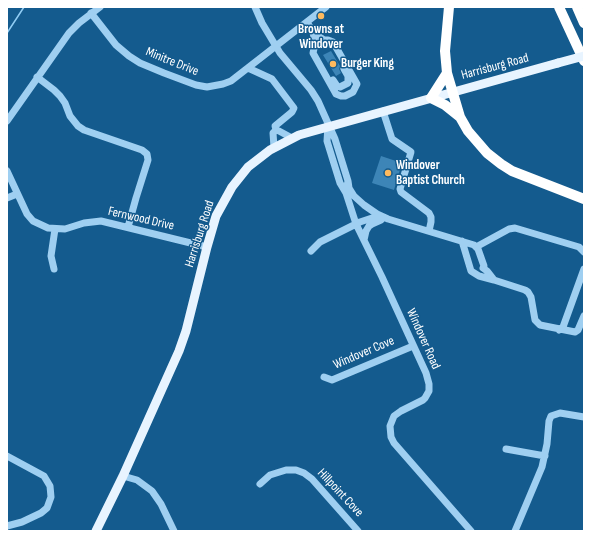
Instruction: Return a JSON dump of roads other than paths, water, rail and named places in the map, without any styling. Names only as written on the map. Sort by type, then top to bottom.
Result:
[{"type":"highway","points":[[449,7],[446,51],[447,73],[460,117],[477,143],[501,164],[523,176],[584,199]]},
{"type":"highway","points":[[559,7],[584,61]]},
{"type":"highway","points":[[577,7],[584,23]]},
{"type":"highway","points":[[447,73],[431,98],[445,105],[460,117]]},
{"type":"main road","name":"Harrisburg Road","points":[[96,531],[123,476],[179,351],[192,310],[216,216],[232,187],[248,167],[274,147],[292,138],[328,126],[584,56]]},
{"type":"street","points":[[7,121],[69,33],[79,22],[100,7]]},
{"type":"street","name":"Windover Road","points":[[255,7],[262,23],[276,47],[311,90],[318,101],[334,139],[348,181],[346,193]]},
{"type":"street","name":"Minitre Drive","points":[[92,13],[116,45],[129,56],[140,63],[196,85],[207,87],[232,81],[326,7]]},
{"type":"street","points":[[307,22],[313,32],[317,52],[337,86],[340,87],[348,83],[348,76],[332,46],[313,32]]},
{"type":"street","points":[[315,44],[313,53],[336,94],[345,96],[353,92],[357,84],[333,42],[324,40]]},
{"type":"street","points":[[248,68],[272,79],[294,108],[292,112],[275,126],[276,130],[273,133],[274,147]]},
{"type":"street","points":[[37,77],[60,96],[65,102],[70,116],[78,126],[84,130],[142,150],[147,154],[148,160],[128,227]]},
{"type":"street","points":[[383,111],[392,139],[411,152],[400,189],[401,192],[429,213],[431,222],[429,231]]},
{"type":"street","name":"Windover Road","points":[[328,126],[327,141],[340,183],[346,193],[356,224],[379,270],[428,377],[429,391],[422,400],[394,416],[390,426],[391,437],[394,443],[470,530]]},
{"type":"street","points":[[276,130],[292,138]]},
{"type":"street","name":"Fernwood Drive","points":[[7,171],[23,208],[29,217],[40,225],[48,228],[65,229],[84,223],[101,221],[207,247]]},
{"type":"street","points":[[348,181],[349,188],[364,206],[386,218],[476,246],[484,266],[483,268],[494,280]]},
{"type":"street","points":[[7,198],[17,194]]},
{"type":"street","points":[[311,252],[320,242],[356,224],[372,218],[386,218]]},
{"type":"street","points":[[364,240],[366,231],[372,224],[386,218]]},
{"type":"street","points":[[476,246],[509,228],[515,228],[579,247],[584,252]]},
{"type":"street","points":[[54,269],[51,256],[55,229]]},
{"type":"street","points":[[462,241],[470,269],[476,274],[525,290],[531,297],[535,320],[540,325],[573,332],[577,331],[584,316]]},
{"type":"street","points":[[476,274],[483,268]]},
{"type":"street","points":[[559,330],[563,327],[584,269]]},
{"type":"street","name":"Windover Cove","points":[[324,377],[332,380],[413,346]]},
{"type":"street","points":[[515,531],[538,478],[545,456],[548,427],[551,416],[560,413],[584,417]]},
{"type":"street","points":[[506,448],[545,456]]},
{"type":"street","points":[[7,456],[44,476],[50,486],[51,497],[47,508],[42,514],[7,526]]},
{"type":"street","name":"Hillpoint Cove","points":[[260,484],[270,475],[286,470],[296,470],[304,473],[312,479],[357,529]]},
{"type":"street","points":[[123,476],[137,480],[152,490],[161,504],[174,531]]},
{"type":"street","points":[[347,531],[357,529]]},
{"type":"waterway","points":[[7,33],[24,7]]},
{"type":"place","name":"Browns at Windover","points":[[321,16]]},
{"type":"place","name":"Burger King","points":[[333,64]]},
{"type":"place","name":"Windover Baptist Church","points":[[388,173]]}]
